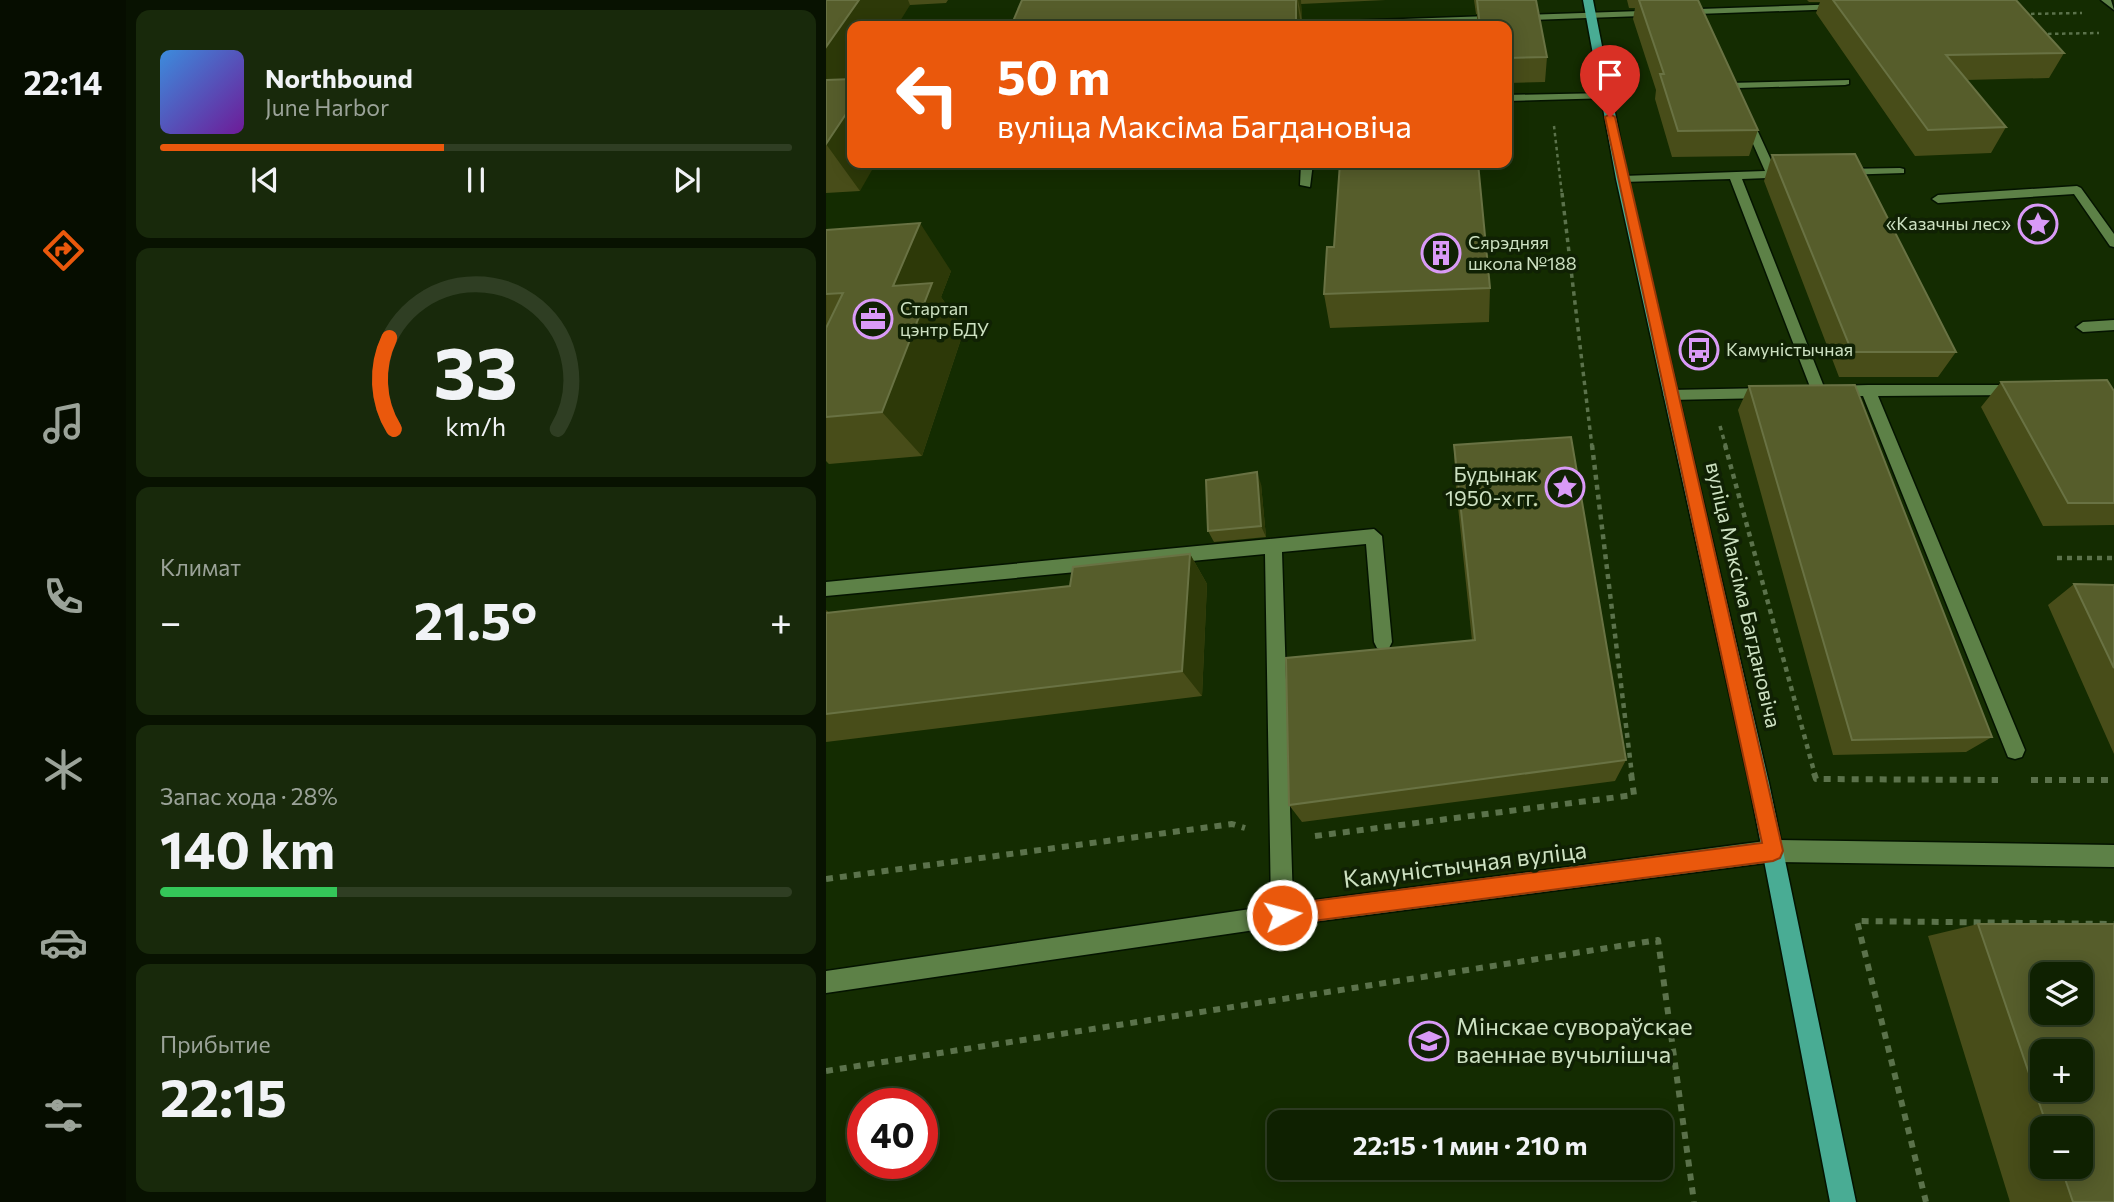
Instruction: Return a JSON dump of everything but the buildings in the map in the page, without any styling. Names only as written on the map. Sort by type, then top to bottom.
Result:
[{"type":"main road","name":"вуліца Максіма Багдановіча","points":[[1588,0],[1622,179],[1773,851],[1843,1202]]},
{"type":"street","points":[[2105,0],[2114,7]]},
{"type":"street","points":[[1441,21],[1857,5]]},
{"type":"street","points":[[1772,174],[1732,85],[1845,82]]},
{"type":"street","points":[[1512,98],[1606,96]]},
{"type":"street","points":[[1306,185],[1307,168]]},
{"type":"street","points":[[1824,173],[1900,171]]},
{"type":"street","points":[[1622,179],[1798,173]]},
{"type":"street","points":[[1735,176],[1812,392],[2032,389]]},
{"type":"street","points":[[1938,199],[2077,190],[2114,243]]},
{"type":"street","points":[[2082,327],[2114,325]]},
{"type":"street","points":[[1868,390],[2015,750]]},
{"type":"street","points":[[1671,395],[1779,393]]},
{"type":"street","points":[[826,589],[1374,536],[1382,642]]},
{"type":"street","points":[[1273,546],[1282,915]]},
{"type":"street","name":"Камуністычная вуліца","points":[[826,982],[1282,915],[1773,851],[2112,859]]},
{"type":"path","points":[[2036,34],[2101,33]]},
{"type":"path","points":[[826,879],[1233,824],[1280,840],[1634,795],[1551,97]]},
{"type":"path","points":[[1695,337],[1816,779],[2000,780]]},
{"type":"path","points":[[2057,558],[2114,558]]},
{"type":"path","points":[[2026,780],[2114,780]]},
{"type":"path","points":[[1926,1202],[1857,921],[2114,924]]},
{"type":"path","points":[[826,1071],[1658,940],[1693,1202]]},
{"type":"place","name":"«Казачны лес»","points":[[2038,224]]},
{"type":"place","name":"Сярэдняя школа №188","points":[[1441,253]]},
{"type":"place","name":"Стартап цэнтр БДУ","points":[[873,319]]},
{"type":"place","name":"Камуністычная","points":[[1699,350]]},
{"type":"place","name":"Будынак 1950-х гг.","points":[[1565,487]]},
{"type":"place","name":"Мінскае сувораўскае ваеннае вучылішча","points":[[1429,1041]]},
{"type":"route","points":[[1282,915],[1773,851],[1610,117]]}]
